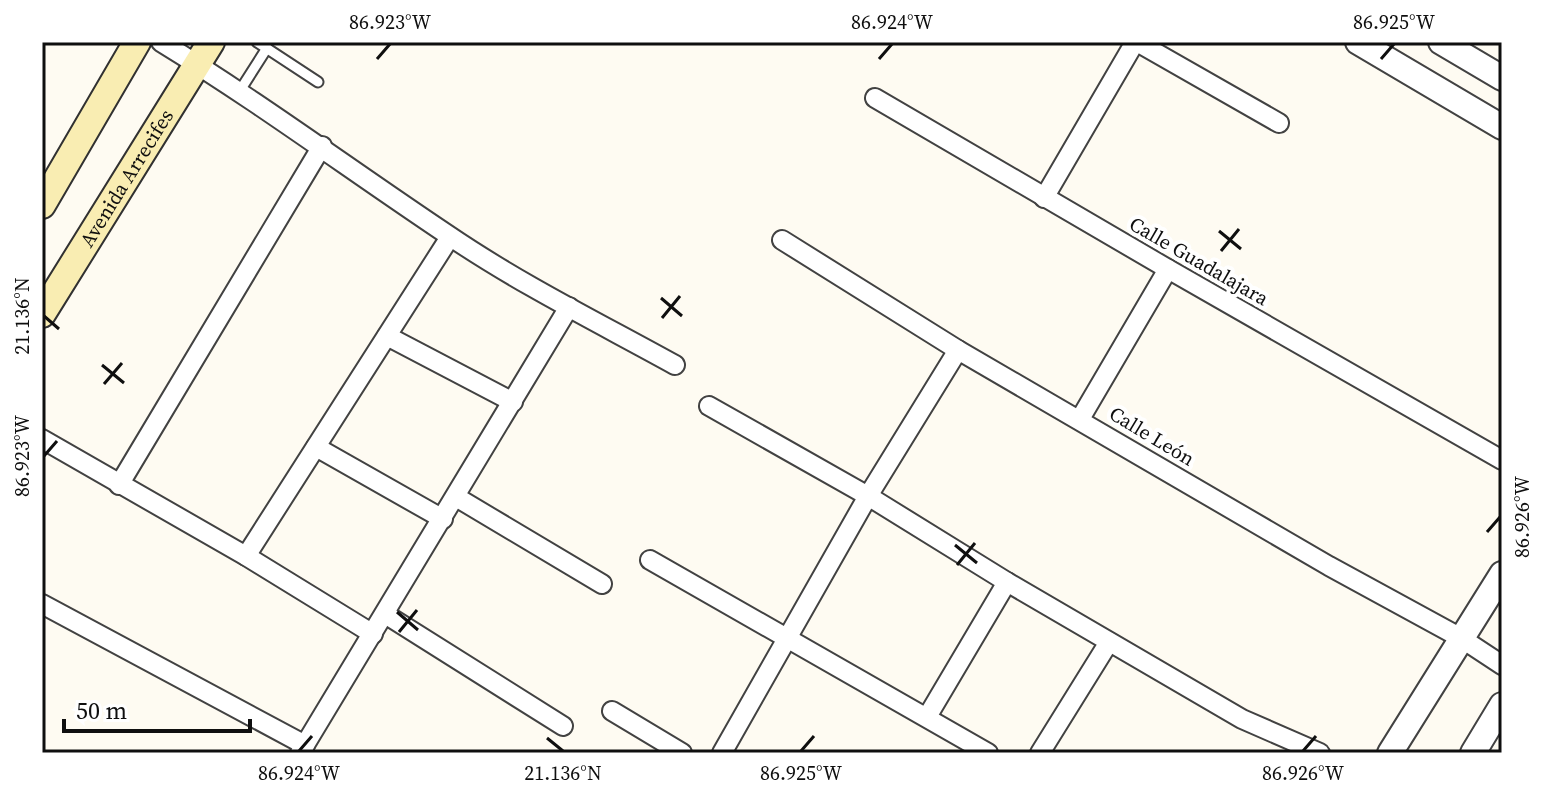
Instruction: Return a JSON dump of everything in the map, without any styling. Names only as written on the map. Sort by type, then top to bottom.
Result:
[{"type":"main road","points":[[42,205],[137,42]]},
{"type":"main road","name":"Avenida Arrecifes","points":[[42,314],[204,53]]},
{"type":"street","points":[[161,42],[204,53],[239,92],[322,146],[450,237],[675,365]]},
{"type":"street","points":[[1044,198],[1136,42],[1279,123]]},
{"type":"street","points":[[1358,42],[1398,52],[1502,127]]},
{"type":"street","points":[[1441,42],[1502,78]]},
{"type":"street","name":"Calle Guadalajara","points":[[875,98],[1502,460]]},
{"type":"street","points":[[119,485],[322,146]]},
{"type":"street","points":[[246,556],[450,237]]},
{"type":"street","name":"Calle León","points":[[782,240],[958,350],[1329,566],[1461,638],[1502,665]]},
{"type":"street","points":[[1080,419],[1168,269]]},
{"type":"street","points":[[42,604],[302,749],[569,307]]},
{"type":"street","points":[[387,336],[513,402]]},
{"type":"street","points":[[722,753],[868,496],[958,350]]},
{"type":"street","points":[[709,406],[868,496],[1007,582],[1242,719],[1320,753]]},
{"type":"street","points":[[42,439],[246,556],[373,634]]},
{"type":"street","points":[[316,447],[443,519]]},
{"type":"street","points":[[456,497],[602,584]]},
{"type":"street","points":[[650,560],[988,753]]},
{"type":"street","points":[[1390,753],[1502,574]]},
{"type":"street","points":[[927,717],[1007,582]]},
{"type":"street","points":[[385,614],[563,726]]},
{"type":"street","points":[[1040,753],[1109,642]]},
{"type":"street","points":[[1473,753],[1502,705]]},
{"type":"street","points":[[612,711],[682,753]]},
{"type":"lane","points":[[257,42],[318,82]]},
{"type":"lane","points":[[239,92],[267,48]]}]
